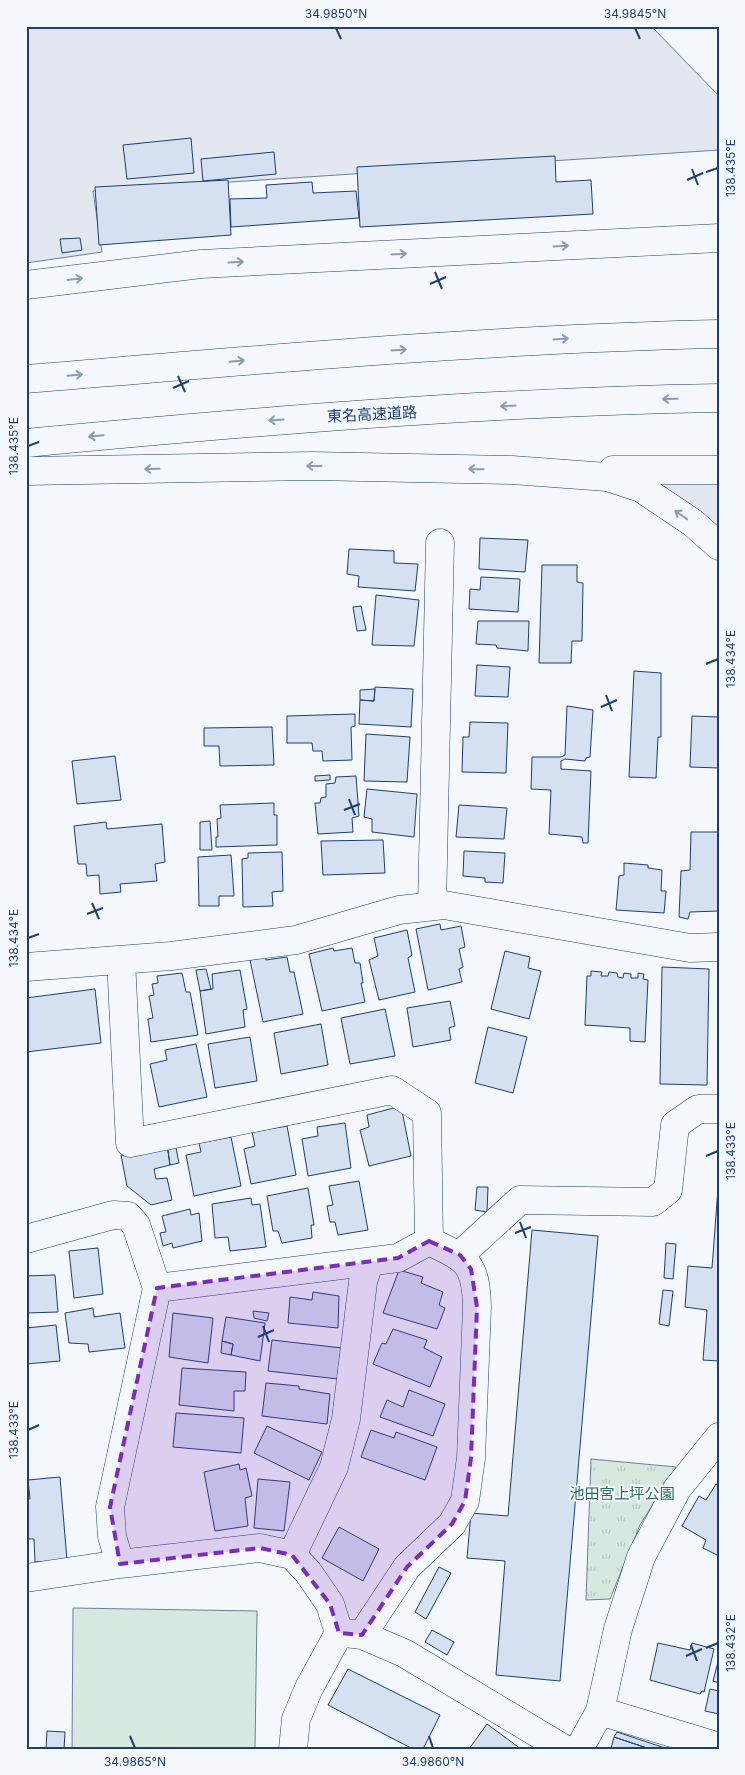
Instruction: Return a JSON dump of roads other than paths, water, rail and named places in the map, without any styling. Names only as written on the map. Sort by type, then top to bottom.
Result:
[{"type":"main road","points":[[26,285],[201,264],[719,238]]},
{"type":"main road","points":[[26,379],[263,359],[546,340],[719,334]]},
{"type":"main road","name":"東名高速道路","points":[[26,443],[270,420],[611,400],[719,398]]},
{"type":"main road","points":[[26,471],[312,466],[512,470],[719,470]]},
{"type":"main road","points":[[512,470],[606,477],[642,488],[693,523],[719,546]]},
{"type":"main road","points":[[432,906],[440,543]]},
{"type":"main road","points":[[26,967],[171,956],[296,940],[399,910],[444,905],[552,922],[690,948],[719,947]]},
{"type":"main road","points":[[121,960],[130,1143],[392,1090],[428,1113],[429,1241]]},
{"type":"main road","points":[[460,1255],[520,1200],[653,1202],[668,1190],[676,1125],[698,1109],[719,1109]]},
{"type":"main road","points":[[26,1238],[113,1215],[128,1216],[136,1225],[157,1288],[110,1507],[112,1536],[120,1564]]},
{"type":"main road","points":[[293,1749],[296,1719],[309,1688],[407,1567],[452,1524],[465,1501],[471,1458],[477,1288],[472,1269],[460,1255],[429,1241]]},
{"type":"main road","points":[[157,1288],[398,1258],[429,1241]]},
{"type":"main road","points":[[292,1555],[334,1467],[346,1419],[363,1282],[369,1262]]},
{"type":"main road","points":[[579,1749],[600,1711],[618,1629],[641,1557],[676,1489],[719,1437]]},
{"type":"main road","points":[[26,1578],[120,1564],[260,1548],[292,1555],[308,1572],[351,1634],[404,1653],[564,1749]]},
{"type":"main road","points":[[600,1711],[719,1747]]},
{"type":"park label","name":"池田宮上坪公園","points":[[622,1493]]}]
